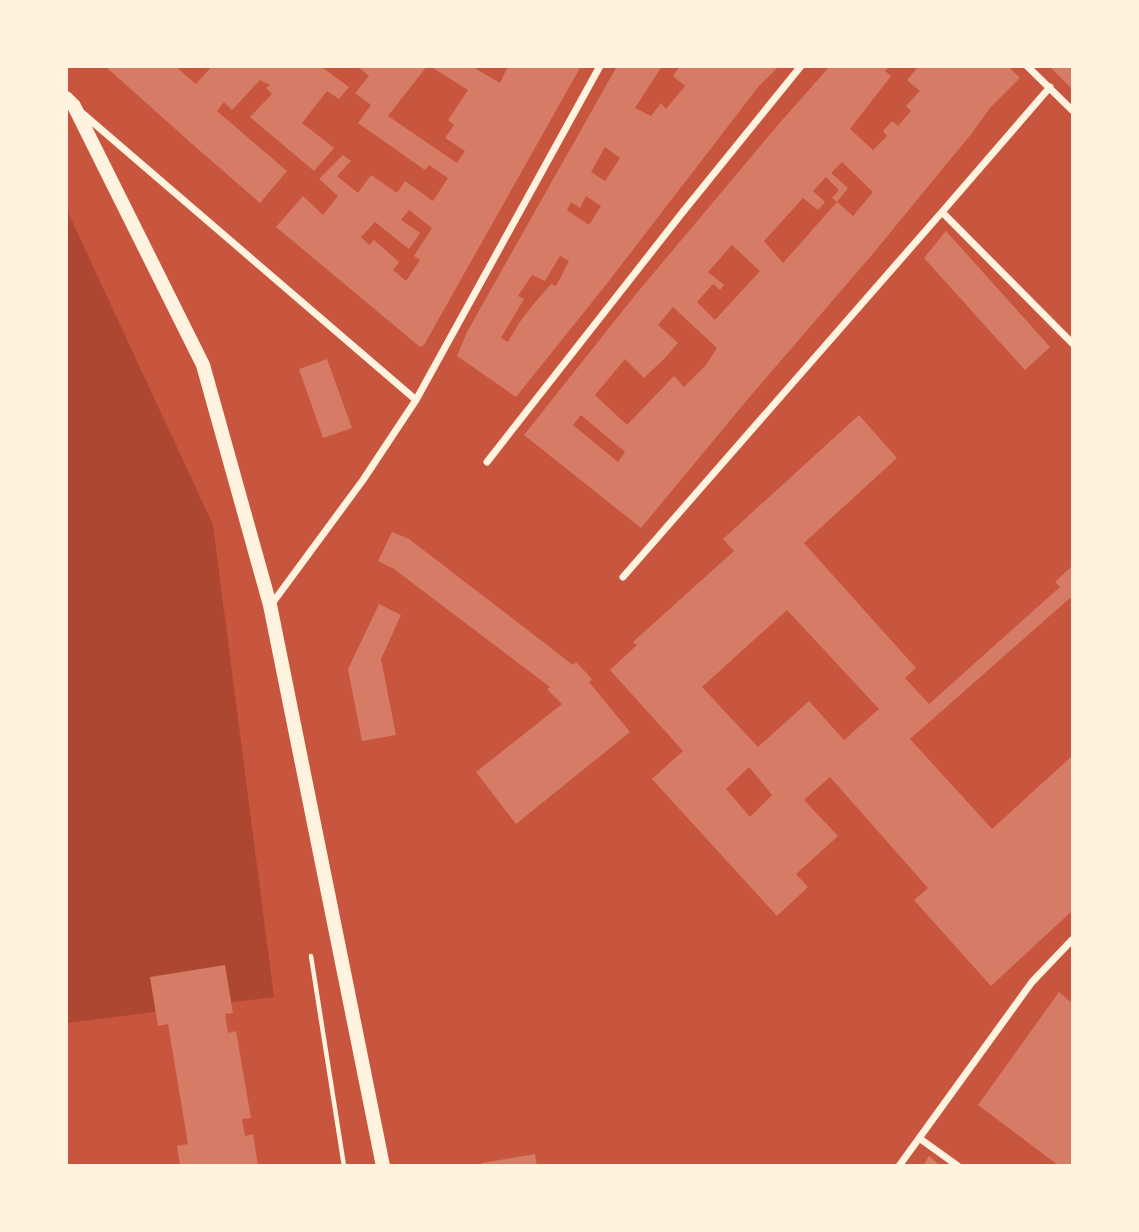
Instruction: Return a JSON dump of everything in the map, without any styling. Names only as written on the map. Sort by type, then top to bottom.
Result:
[{"type":"main road","points":[[70,102],[203,365],[270,605],[383,1166]]},
{"type":"street","points":[[270,605],[363,480],[416,400],[600,66]]},
{"type":"street","points":[[487,462],[801,66]]},
{"type":"street","points":[[1027,66],[1073,110]]},
{"type":"street","points":[[623,577],[1049,87]]},
{"type":"street","points":[[70,102],[416,400]]},
{"type":"street","points":[[942,212],[1073,342]]},
{"type":"street","points":[[899,1166],[1032,982],[1073,940]]},
{"type":"street","points":[[919,1138],[958,1166]]},
{"type":"path","points":[[310,948],[344,1166]]},
{"type":"shaded area","points":[[66,208],[213,525],[274,997],[67,1023]]},
{"type":"building","points":[[105,66],[175,66],[196,84],[212,66],[320,66],[349,87],[339,99],[327,91],[302,123],[334,148],[314,171],[250,117],[272,94],[266,88],[270,85],[260,80],[232,110],[224,102],[217,111],[287,171],[260,203]]},
{"type":"building","points":[[357,66],[427,66],[388,116],[457,163],[465,151],[445,138],[454,125],[448,120],[468,90],[430,66],[471,66],[500,83],[508,66],[581,66],[424,345],[420,347],[276,227],[303,196],[323,215],[338,196],[319,179],[343,155],[351,161],[337,176],[358,193],[371,175],[397,193],[405,181],[433,201],[448,178],[429,165],[425,170],[358,123],[371,105],[355,93],[369,76]],"holes":[[[409,210],[432,228],[414,256],[420,260],[406,281],[393,270],[399,262],[374,240],[369,245],[361,237],[375,222],[409,249],[420,233],[401,220]]]},
{"type":"building","points":[[617,66],[662,66],[635,108],[651,116],[661,103],[666,109],[685,86],[673,76],[680,66],[779,66],[759,86],[516,397],[457,356],[467,332]],"holes":[[[605,147],[620,158],[605,181],[591,172]],[[586,196],[601,206],[589,225],[567,210],[571,202],[580,208]],[[560,256],[569,261],[556,286],[551,284],[532,306],[508,342],[501,338],[524,299],[518,296],[532,275],[545,281]]]},
{"type":"building","points":[[830,66],[889,66],[885,71],[891,76],[850,129],[873,150],[887,136],[883,131],[892,121],[898,126],[911,111],[906,106],[920,91],[907,80],[919,66],[1008,66],[1020,78],[990,108],[871,256],[641,528],[524,435],[636,294]],"holes":[[[842,162],[873,192],[853,216],[837,202],[848,188],[831,173]],[[826,177],[839,190],[832,198],[837,202],[783,263],[764,241],[803,198],[818,210],[825,202],[813,191]],[[732,245],[760,271],[715,320],[697,302],[713,284],[720,290],[724,285],[708,272]],[[673,307],[717,348],[706,365],[684,387],[674,376],[627,425],[595,395],[625,359],[644,378],[678,343],[658,325]],[[581,415],[625,452],[618,462],[573,425]]]},
{"type":"building","points":[[1049,66],[1072,66],[1072,89]]},
{"type":"building","points":[[946,231],[1050,347],[1025,370],[924,258]]},
{"type":"building","points":[[327,359],[352,428],[323,438],[299,369]]},
{"type":"building","points":[[859,415],[897,458],[804,543],[916,668],[905,678],[929,704],[1060,587],[1055,582],[1072,566],[1072,601],[1070,598],[910,739],[992,829],[1072,756],[1072,911],[991,986],[914,900],[928,888],[830,777],[804,800],[838,836],[796,874],[808,887],[777,916],[652,779],[683,751],[610,670],[637,645],[633,642],[734,551],[723,539]],"holes":[[[787,610],[879,709],[844,740],[809,701],[758,747],[702,687]],[[749,767],[772,795],[750,817],[726,789]]]},
{"type":"building","points":[[392,532],[409,539],[573,665],[576,662],[592,679],[589,682],[630,732],[516,824],[476,772],[562,704],[547,689],[550,687],[394,569],[378,561]]},
{"type":"building","points":[[379,604],[401,615],[381,659],[396,735],[362,741],[348,669]]},
{"type":"building","points":[[225,965],[233,1013],[225,1014],[228,1033],[236,1031],[251,1118],[242,1119],[245,1136],[253,1134],[258,1166],[180,1166],[177,1146],[188,1144],[168,1024],[158,1026],[150,977]]},
{"type":"building","points":[[1059,992],[1072,1003],[1072,1166],[1059,1166],[978,1105]]},
{"type":"building","points":[[535,1154],[537,1166],[482,1166],[482,1163]]},
{"type":"building","points":[[929,1156],[941,1166],[923,1166]]}]
